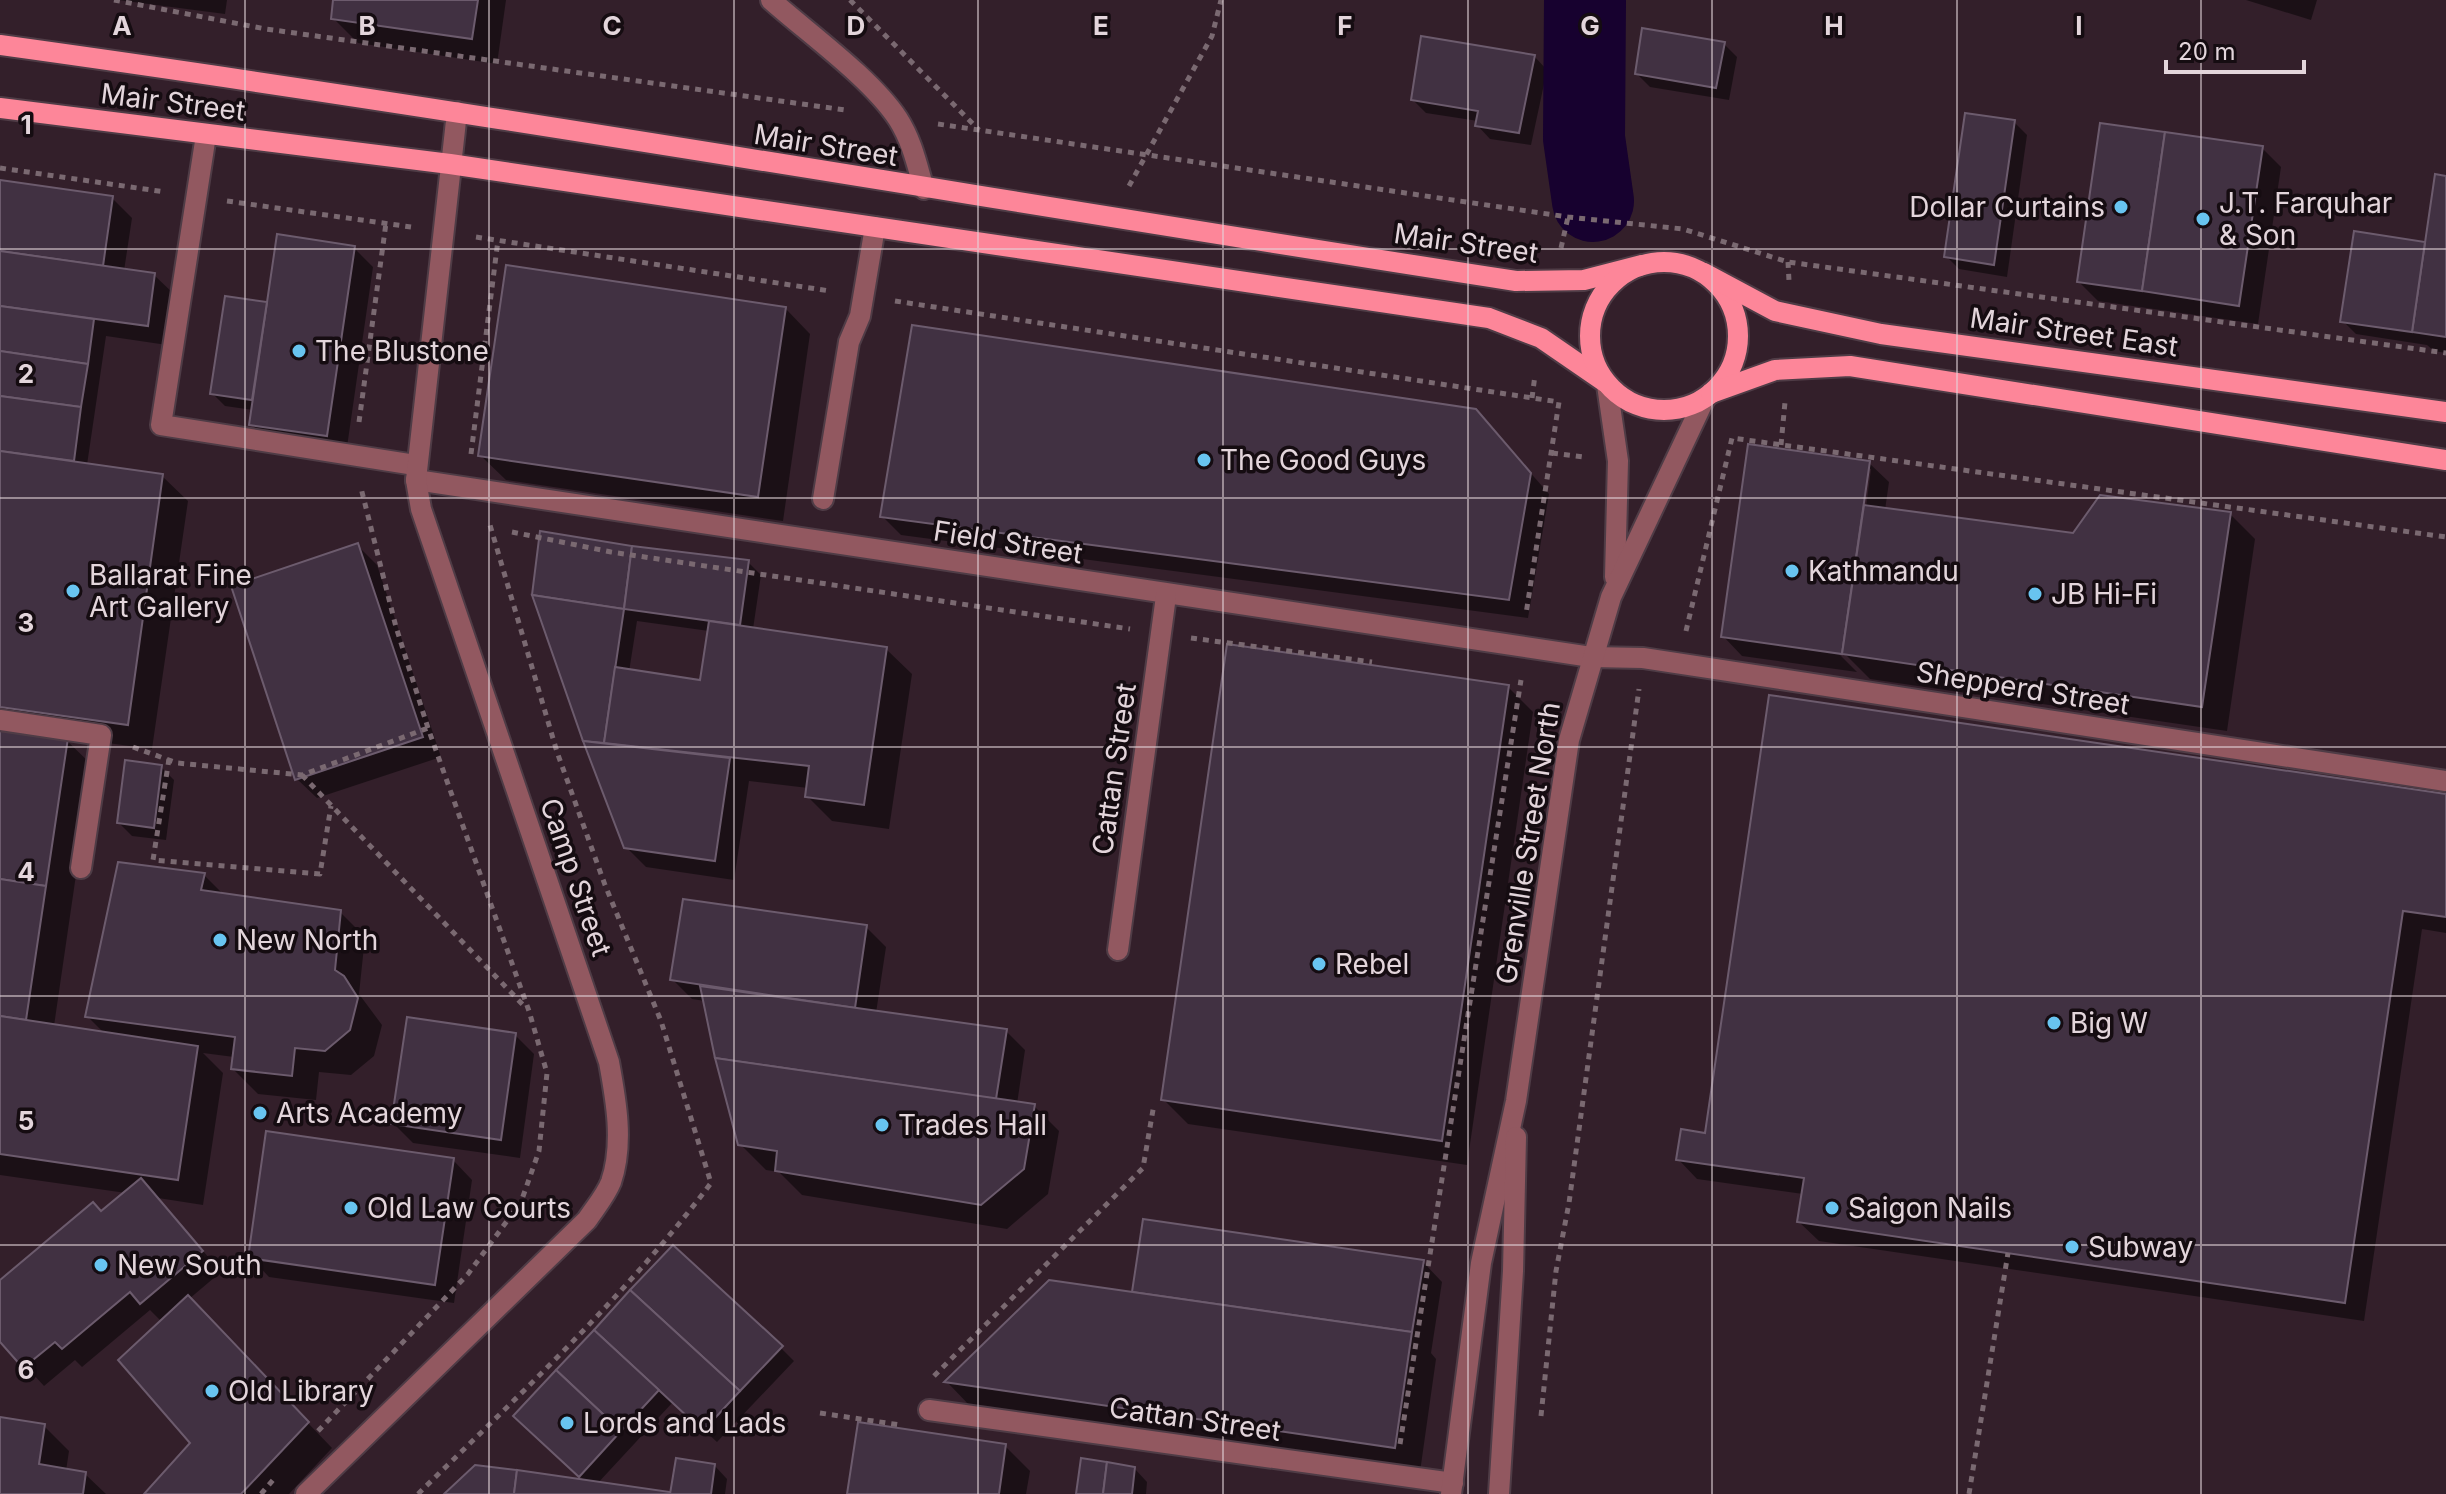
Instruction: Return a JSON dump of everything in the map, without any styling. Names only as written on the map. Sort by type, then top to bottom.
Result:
[{"type":"main road","name":"Mair Street","points":[[0,45],[457,112],[924,189],[1516,281],[1584,280],[1642,265]]},
{"type":"main road","name":"Mair Street","points":[[0,108],[450,164],[1489,318],[1541,338],[1606,384]]},
{"type":"main road","points":[[1708,396],[1727,376],[1736,355],[1738,332],[1733,309],[1721,288],[1704,273],[1684,264],[1642,265],[1612,283],[1592,313],[1590,349],[1606,384],[1643,408],[1686,407],[1775,370],[1850,366],[2446,460]]},
{"type":"main road","name":"Mair Street East","points":[[1704,273],[1775,311],[1881,334],[2446,412]]},
{"type":"street","points":[[771,0],[841,61],[897,117],[912,147],[924,189]]},
{"type":"street","name":"Camp Street","points":[[306,1494],[587,1220],[610,1185],[615,1164],[618,1108],[609,1062],[421,509],[416,472],[457,112]]},
{"type":"street","name":"Field Street","points":[[206,135],[161,425],[355,456],[416,472],[1166,596],[1593,649]]},
{"type":"street","points":[[823,499],[849,342],[864,297],[875,227]]},
{"type":"street","name":"Grenville Street North","points":[[1606,384],[1618,461],[1616,573],[1611,597]]},
{"type":"street","name":"Grenville Street North","points":[[1452,1488],[1481,1263],[1516,1101],[1569,740],[1593,649],[1611,597],[1708,396]]},
{"type":"street","name":"Cattan Street","points":[[1118,950],[1166,596]]},
{"type":"street","name":"Shepperd Street","points":[[1593,649],[2446,781]]},
{"type":"street","points":[[0,720],[101,735],[81,868]]},
{"type":"street","name":"Grenville Street North","points":[[1499,1494],[1513,1271],[1516,1101]]},
{"type":"street","name":"Cattan Street","points":[[929,1410],[1452,1488]]},
{"type":"path","points":[[114,0],[266,29],[897,117],[1568,217],[1683,229],[1788,262],[2446,353]]},
{"type":"path","points":[[850,0],[980,131]]},
{"type":"path","points":[[1110,218],[1212,36],[1221,0]]},
{"type":"path","points":[[315,1434],[468,1274],[521,1202],[539,1151],[547,1073],[529,1011],[428,728],[396,627],[363,502],[355,456],[386,223]]},
{"type":"path","points":[[469,466],[498,240],[1559,402],[1524,626]]},
{"type":"path","points":[[1686,634],[1732,438],[2446,537]]},
{"type":"path","points":[[491,528],[611,552],[1222,642]]},
{"type":"path","points":[[1398,1456],[1521,681]]},
{"type":"path","points":[[1541,1420],[1556,1271],[1569,1203],[1639,683]]},
{"type":"path","points":[[101,735],[169,759],[302,775],[428,728]]},
{"type":"path","points":[[169,759],[153,860],[320,874],[331,806]]},
{"type":"path","points":[[302,775],[529,1011]]},
{"type":"path","points":[[925,1385],[1143,1168],[1154,1104]]},
{"type":"path","points":[[1969,1494],[2008,1253]]},
{"type":"path","points":[[261,1494],[277,1476]]},
{"type":"building","points":[[333,0],[478,0],[472,39],[331,19]]},
{"type":"building","points":[[1642,28],[1725,42],[1716,88],[1635,74]]},
{"type":"building","points":[[1421,36],[1535,55],[1519,133],[1475,126],[1478,111],[1411,100]]},
{"type":"building","points":[[1965,113],[2015,120],[1994,265],[1944,257]]},
{"type":"building","name":"Dollar Curtains","points":[[2100,123],[2165,132],[2142,291],[2077,282]]},
{"type":"building","name":"J.T. Farquhar & Son","points":[[2165,132],[2263,146],[2239,306],[2142,291]]},
{"type":"building","points":[[2435,174],[2446,176],[2446,337],[2412,332]]},
{"type":"building","points":[[0,180],[113,196],[103,266],[0,251]]},
{"type":"building","points":[[2354,231],[2425,242],[2412,332],[2340,322]]},
{"type":"building","name":"The Blustone","points":[[277,234],[355,246],[327,436],[249,425]]},
{"type":"building","points":[[0,251],[155,273],[148,326],[0,306]]},
{"type":"building","points":[[506,265],[786,307],[758,497],[478,456]]},
{"type":"building","points":[[225,296],[267,302],[252,400],[210,394]]},
{"type":"building","points":[[0,306],[94,319],[88,364],[0,351]]},
{"type":"building","name":"The Good Guys","points":[[912,325],[1476,409],[1531,473],[1509,600],[880,517]]},
{"type":"building","points":[[0,351],[88,364],[81,407],[0,396]]},
{"type":"building","points":[[0,396],[81,407],[74,461],[0,451]]},
{"type":"building","name":"Kathmandu","points":[[1748,444],[1870,461],[1842,654],[1721,637]]},
{"type":"building","name":"Ballarat Fine Art Gallery","points":[[0,451],[163,474],[128,725],[0,707]]},
{"type":"building","name":"JB Hi-Fi","points":[[2100,495],[2231,512],[2202,707],[1842,654],[1864,505],[2073,533]]},
{"type":"building","points":[[540,531],[632,546],[624,609],[532,595]]},
{"type":"building","points":[[358,543],[423,737],[295,780],[231,586]]},
{"type":"building","points":[[632,546],[749,560],[740,625],[624,609]]},
{"type":"building","points":[[532,595],[624,609],[604,743],[583,741]]},
{"type":"building","points":[[709,621],[887,647],[864,805],[805,797],[809,766],[604,743],[615,667],[700,680]]},
{"type":"building","points":[[1227,644],[1509,685],[1442,1141],[1161,1100]]},
{"type":"building","name":"Big W","points":[[1769,695],[2446,794],[2446,917],[2403,911],[2345,1303],[1797,1222],[1804,1178],[1676,1160],[1681,1129],[1705,1133]]},
{"type":"building","points":[[0,728],[68,738],[46,886],[0,879]]},
{"type":"building","points":[[583,741],[730,758],[715,861],[624,848]]},
{"type":"building","points":[[125,760],[162,765],[154,828],[117,823]]},
{"type":"building","name":"New North","points":[[118,862],[205,873],[201,890],[341,910],[335,970],[344,976],[358,998],[350,1030],[325,1051],[295,1048],[292,1076],[231,1069],[235,1037],[85,1017]]},
{"type":"building","points":[[0,879],[46,886],[26,1020],[0,1016]]},
{"type":"building","points":[[683,899],[867,925],[855,1008],[670,980]]},
{"type":"building","points":[[700,986],[1007,1029],[996,1099],[715,1058]]},
{"type":"building","points":[[0,1016],[198,1046],[178,1180],[0,1154]]},
{"type":"building","points":[[407,1017],[516,1033],[501,1140],[391,1124]]},
{"type":"building","name":"Trades Hall","points":[[715,1058],[1035,1104],[1024,1169],[981,1205],[775,1171],[777,1151],[738,1145]]},
{"type":"building","name":"Old Law Courts","points":[[266,1131],[454,1158],[435,1285],[248,1258]]},
{"type":"building","name":"New South","points":[[141,1178],[203,1251],[140,1304],[130,1292],[62,1349],[55,1342],[23,1368],[0,1342],[0,1280],[93,1202],[101,1211]]},
{"type":"building","points":[[1143,1219],[1424,1260],[1412,1332],[1132,1292]]},
{"type":"building","points":[[673,1245],[783,1346],[740,1391],[630,1290]]},
{"type":"building","points":[[1049,1280],[1412,1332],[1395,1448],[944,1382]]},
{"type":"building","points":[[630,1290],[740,1391],[703,1431],[594,1330]]},
{"type":"building","name":"Old Library","points":[[188,1295],[309,1422],[241,1494],[144,1494],[190,1443],[118,1360]]},
{"type":"building","points":[[594,1330],[659,1390],[621,1431],[556,1370]]},
{"type":"building","name":"Lords and Lads","points":[[556,1370],[621,1431],[579,1477],[513,1416]]},
{"type":"building","points":[[0,1417],[45,1424],[39,1464],[86,1472],[83,1494],[0,1494]]},
{"type":"building","points":[[858,1422],[1006,1444],[999,1494],[847,1494]]},
{"type":"building","points":[[676,1458],[715,1464],[711,1494],[670,1494]]},
{"type":"building","points":[[1081,1458],[1107,1462],[1103,1494],[1076,1494]]},
{"type":"building","points":[[1107,1462],[1135,1467],[1132,1494],[1103,1494]]},
{"type":"building","points":[[475,1465],[517,1470],[514,1494],[444,1494]]},
{"type":"building","points":[[517,1470],[670,1492],[670,1494],[514,1494]]},
{"type":"waterway","points":[[1585,0],[1584,138],[1593,201]]},
{"type":"place","name":"Dollar Curtains","points":[[2121,207]]},
{"type":"place","name":"J.T. Farquhar & Son","points":[[2203,219]]},
{"type":"place","name":"The Blustone","points":[[299,351]]},
{"type":"place","name":"The Good Guys","points":[[1204,460]]},
{"type":"place","name":"Kathmandu","points":[[1792,571]]},
{"type":"place","name":"Ballarat Fine Art Gallery","points":[[73,591]]},
{"type":"place","name":"JB Hi-Fi","points":[[2035,594]]},
{"type":"place","name":"New North","points":[[220,940]]},
{"type":"place","name":"Rebel","points":[[1319,964]]},
{"type":"place","name":"Big W","points":[[2054,1023]]},
{"type":"place","name":"Arts Academy","points":[[260,1113]]},
{"type":"place","name":"Trades Hall","points":[[882,1125]]},
{"type":"place","name":"Old Law Courts","points":[[351,1208]]},
{"type":"place","name":"Saigon Nails","points":[[1832,1208]]},
{"type":"place","name":"Subway","points":[[2072,1247]]},
{"type":"place","name":"New South","points":[[101,1265]]},
{"type":"place","name":"Old Library","points":[[212,1391]]},
{"type":"place","name":"Lords and Lads","points":[[567,1423]]}]
